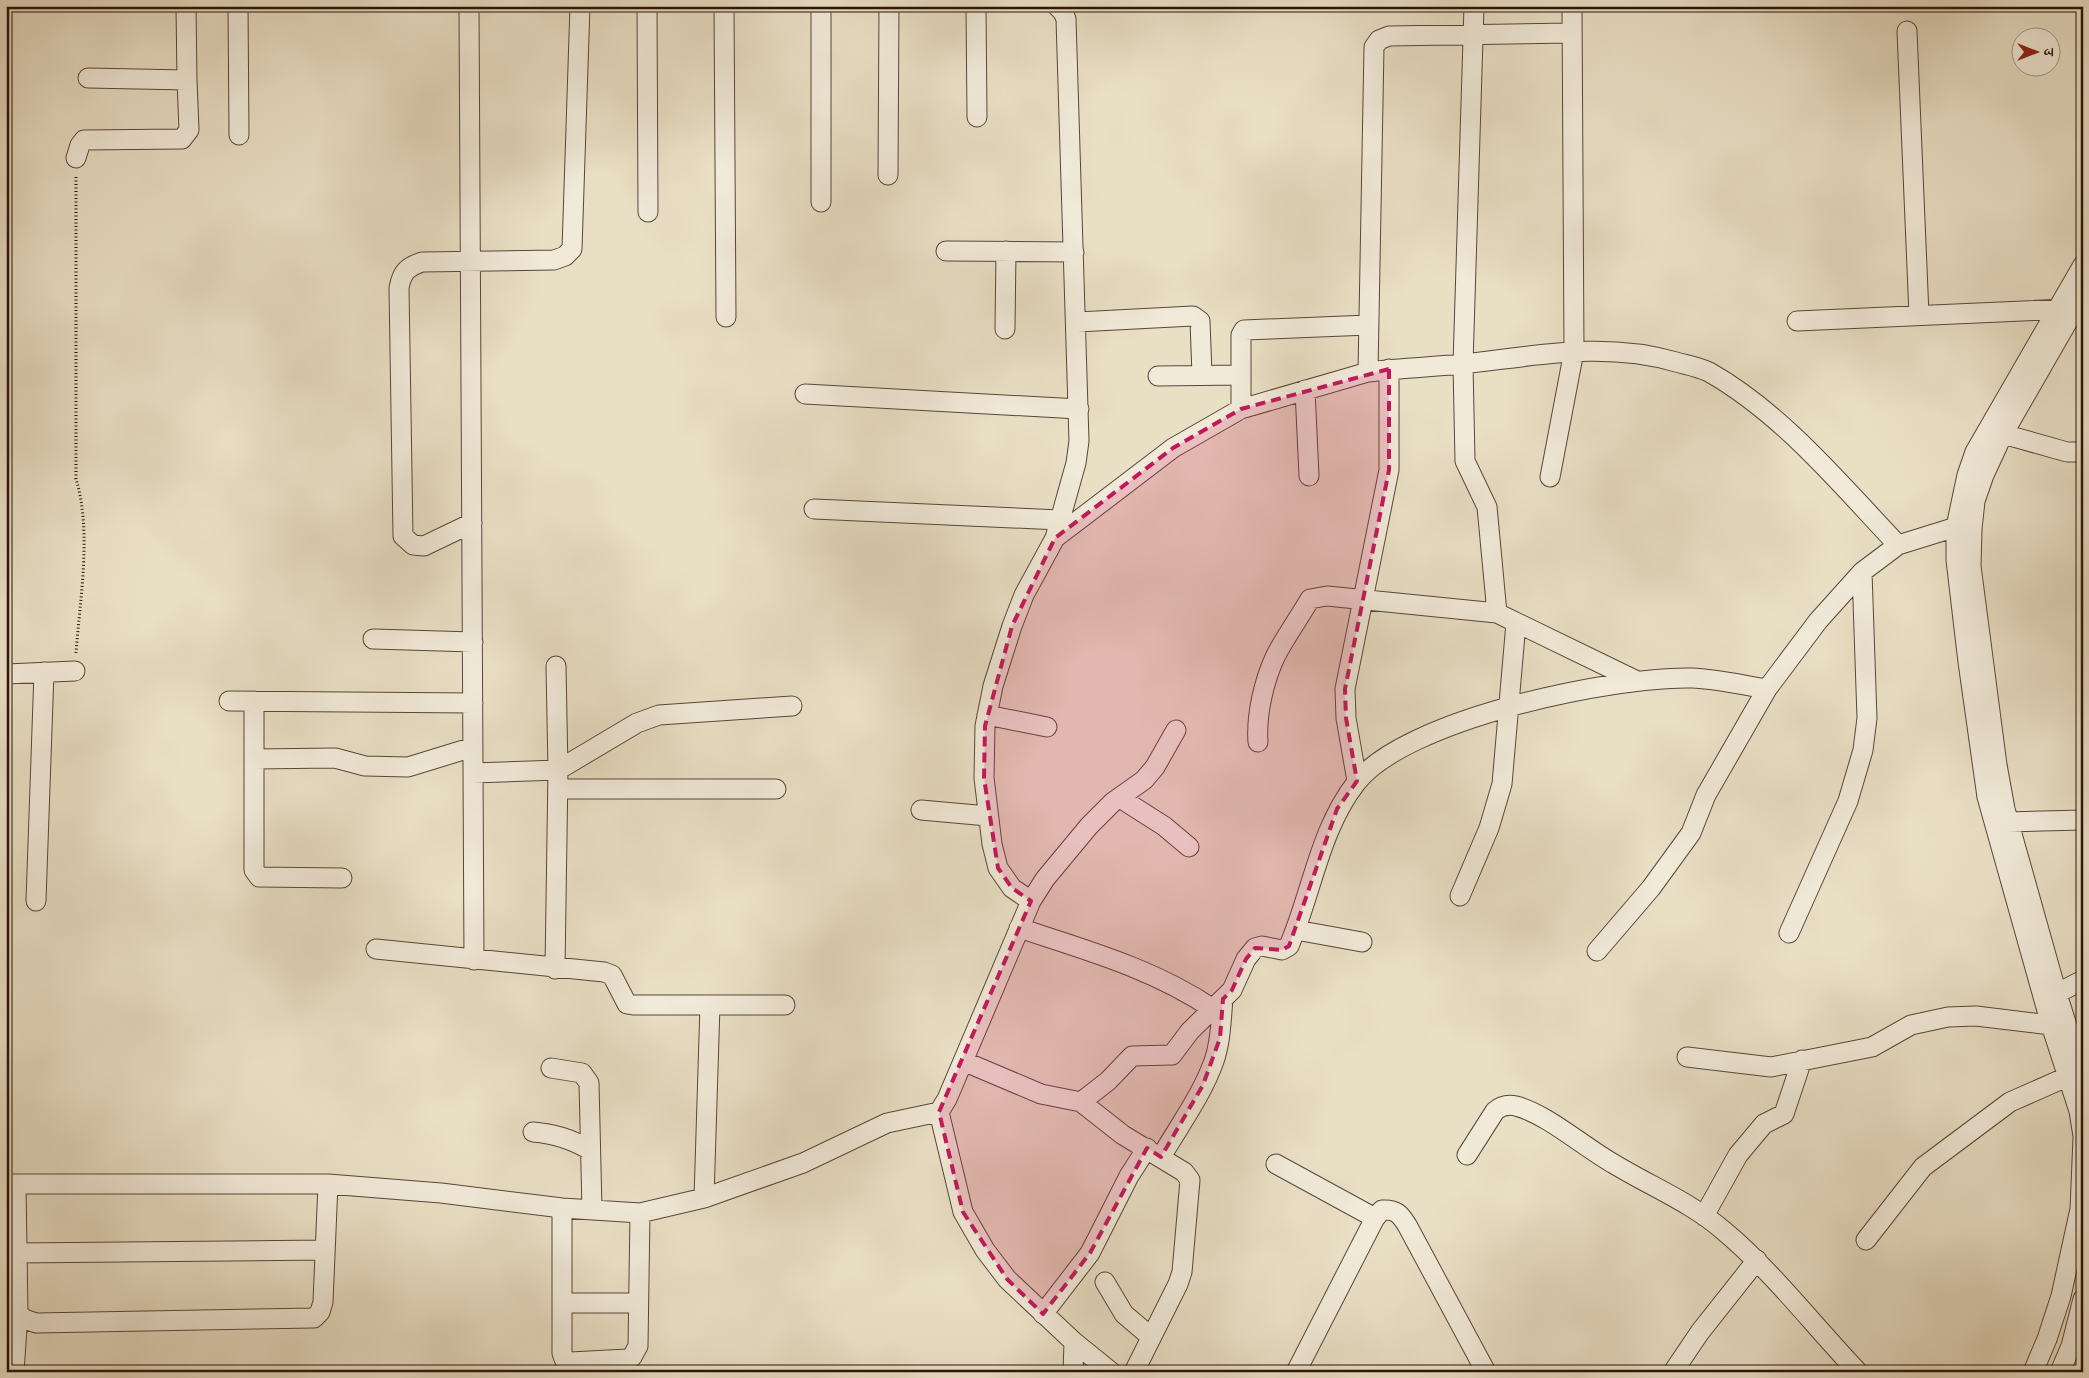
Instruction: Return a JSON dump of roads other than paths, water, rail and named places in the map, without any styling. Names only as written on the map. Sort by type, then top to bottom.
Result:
[{"type":"street","points":[[76,158],[80,145],[84,140],[182,138],[189,130],[186,6]]},
{"type":"street","points":[[238,6],[239,135]]},
{"type":"street","points":[[469,6],[474,960]]},
{"type":"street","points":[[472,523],[424,546],[413,546],[403,536],[399,288],[402,276],[409,266],[422,262],[554,260],[565,256],[572,249],[580,6]]},
{"type":"street","points":[[647,6],[648,212]]},
{"type":"street","points":[[724,6],[726,317]]},
{"type":"street","points":[[821,6],[821,202]]},
{"type":"street","points":[[888,175],[889,6]]},
{"type":"street","points":[[976,6],[977,117]]},
{"type":"street","points":[[1031,901],[1012,888],[998,868],[992,844],[984,778],[987,715],[993,686],[1018,611],[1058,529],[1076,463],[1079,441],[1077,322],[1066,19],[1063,12],[1057,6]]},
{"type":"street","points":[[1474,6],[1463,364],[1465,460],[1487,507],[1497,613]]},
{"type":"street","points":[[1550,478],[1574,351],[1572,6]]},
{"type":"street","points":[[1907,31],[1919,315]]},
{"type":"street","points":[[1368,372],[1374,47],[1378,40],[1389,36],[1473,33],[1572,33]]},
{"type":"street","points":[[88,78],[187,80]]},
{"type":"street","points":[[946,251],[1074,252]]},
{"type":"street","points":[[1005,329],[1006,252]]},
{"type":"street","points":[[2076,1076],[2051,1025],[2050,997],[2008,822],[1997,765],[1964,526],[2003,434],[2071,305],[2083,265]]},
{"type":"street","points":[[1797,322],[2071,305]]},
{"type":"street","points":[[2033,1372],[2062,1296],[2080,1209],[2083,1137],[2081,1115],[2076,1076],[1987,797],[1960,598],[1967,475],[1975,452],[2071,305]]},
{"type":"street","points":[[1077,322],[1193,316],[1200,321],[1202,375]]},
{"type":"street","points":[[1241,409],[1241,335],[1244,330],[1369,325]]},
{"type":"street","points":[[814,509],[1058,529],[1173,448],[1241,409],[1368,372],[1463,364],[1574,351],[1647,354],[1707,371],[1756,404],[1818,460],[1898,545]]},
{"type":"street","points":[[1358,781],[1344,702],[1362,600],[1389,470],[1389,369]]},
{"type":"street","points":[[1158,376],[1241,375]]},
{"type":"street","points":[[1305,390],[1309,476]]},
{"type":"street","points":[[805,394],[1078,410]]},
{"type":"street","points":[[2003,434],[2067,452],[2083,452]]},
{"type":"street","points":[[1596,951],[1651,888],[1691,833],[1706,795],[1767,689],[1818,621],[1862,572],[1898,545],[1964,526]]},
{"type":"street","points":[[1789,933],[1848,801],[1863,750],[1867,718],[1862,572]]},
{"type":"street","points":[[1258,742],[1262,702],[1276,656],[1310,599],[1327,596],[1497,613],[1635,680]]},
{"type":"street","points":[[1460,896],[1498,804],[1502,784],[1507,706],[1516,623]]},
{"type":"street","points":[[373,639],[473,642]]},
{"type":"street","points":[[555,968],[558,779],[556,666]]},
{"type":"street","points":[[6,674],[75,671]]},
{"type":"street","points":[[36,901],[44,672]]},
{"type":"street","points":[[1081,1102],[1108,1081],[1132,1056],[1172,1055],[1190,1031],[1232,990],[1246,959],[1255,948],[1262,946],[1282,950],[1289,946],[1337,809],[1358,781],[1389,754],[1412,742],[1507,706],[1635,680],[1693,678],[1767,689]]},
{"type":"street","points":[[229,701],[473,703]]},
{"type":"street","points":[[254,702],[254,870],[259,877],[342,878]]},
{"type":"street","points":[[558,779],[637,723],[658,715],[792,706]]},
{"type":"street","points":[[987,715],[1047,727]]},
{"type":"street","points":[[1111,1372],[1043,1314],[1007,1279],[985,1250],[963,1212],[939,1112],[963,1061],[1031,901],[1045,879],[1089,826],[1120,798],[1144,780],[1155,767],[1176,730]]},
{"type":"street","points":[[254,759],[335,758],[364,766],[408,767],[473,747]]},
{"type":"street","points":[[473,773],[558,779],[776,789]]},
{"type":"street","points":[[1120,798],[1164,826],[1190,847]]},
{"type":"street","points":[[921,810],[988,816]]},
{"type":"street","points":[[2008,822],[2083,820]]},
{"type":"street","points":[[1019,928],[1138,968],[1218,1004]]},
{"type":"street","points":[[1296,930],[1362,942]]},
{"type":"street","points":[[376,949],[612,975],[627,1004],[785,1006]]},
{"type":"street","points":[[2050,997],[2083,980]]},
{"type":"street","points":[[1043,1314],[1090,1253],[1129,1176],[1154,1153],[1203,1085],[1214,1061],[1220,1038],[1218,1004]]},
{"type":"street","points":[[704,1198],[710,1006]]},
{"type":"street","points":[[1687,1057],[1771,1067],[1872,1047],[1911,1025],[1948,1017],[1976,1016],[2051,1025]]},
{"type":"street","points":[[1704,1216],[1738,1154],[1764,1124],[1784,1114],[1802,1060]]},
{"type":"street","points":[[963,1061],[1042,1094],[1081,1102],[1123,1134],[1184,1172],[1190,1180],[1191,1188],[1182,1272],[1178,1284],[1134,1372]]},
{"type":"street","points":[[551,1068],[582,1074],[590,1084],[592,1210]]},
{"type":"street","points":[[1866,1240],[1923,1167],[2010,1102],[2076,1076]]},
{"type":"street","points":[[1468,1155],[1495,1111],[1501,1106],[1516,1106],[1536,1114],[1613,1164],[1704,1216],[1757,1260],[1858,1372]]},
{"type":"street","points":[[14,1372],[18,1313],[11,1184],[328,1184],[441,1193],[562,1208],[640,1213],[704,1198],[803,1163],[887,1123],[939,1112]]},
{"type":"street","points":[[533,1132],[555,1134],[575,1141],[590,1150]]},
{"type":"street","points":[[1276,1164],[1375,1218]]},
{"type":"street","points":[[18,1313],[24,1319],[36,1323],[314,1318],[320,1312],[323,1302],[328,1184]]},
{"type":"street","points":[[562,1208],[564,1303],[562,1353],[564,1359],[570,1362],[632,1358],[638,1346],[637,1303],[640,1213]]},
{"type":"street","points":[[1296,1372],[1375,1218],[1382,1210],[1390,1209],[1398,1212],[1486,1372]]},
{"type":"street","points":[[16,1253],[325,1250]]},
{"type":"street","points":[[1673,1372],[1700,1332],[1757,1260]]},
{"type":"street","points":[[1105,1282],[1124,1314],[1151,1337]]},
{"type":"street","points":[[2060,1372],[2073,1337],[2083,1299]]},
{"type":"street","points":[[564,1303],[637,1303]]},
{"type":"street","points":[[2050,1329],[2073,1337]]},
{"type":"street","points":[[1073,1372],[1074,1342]]}]
